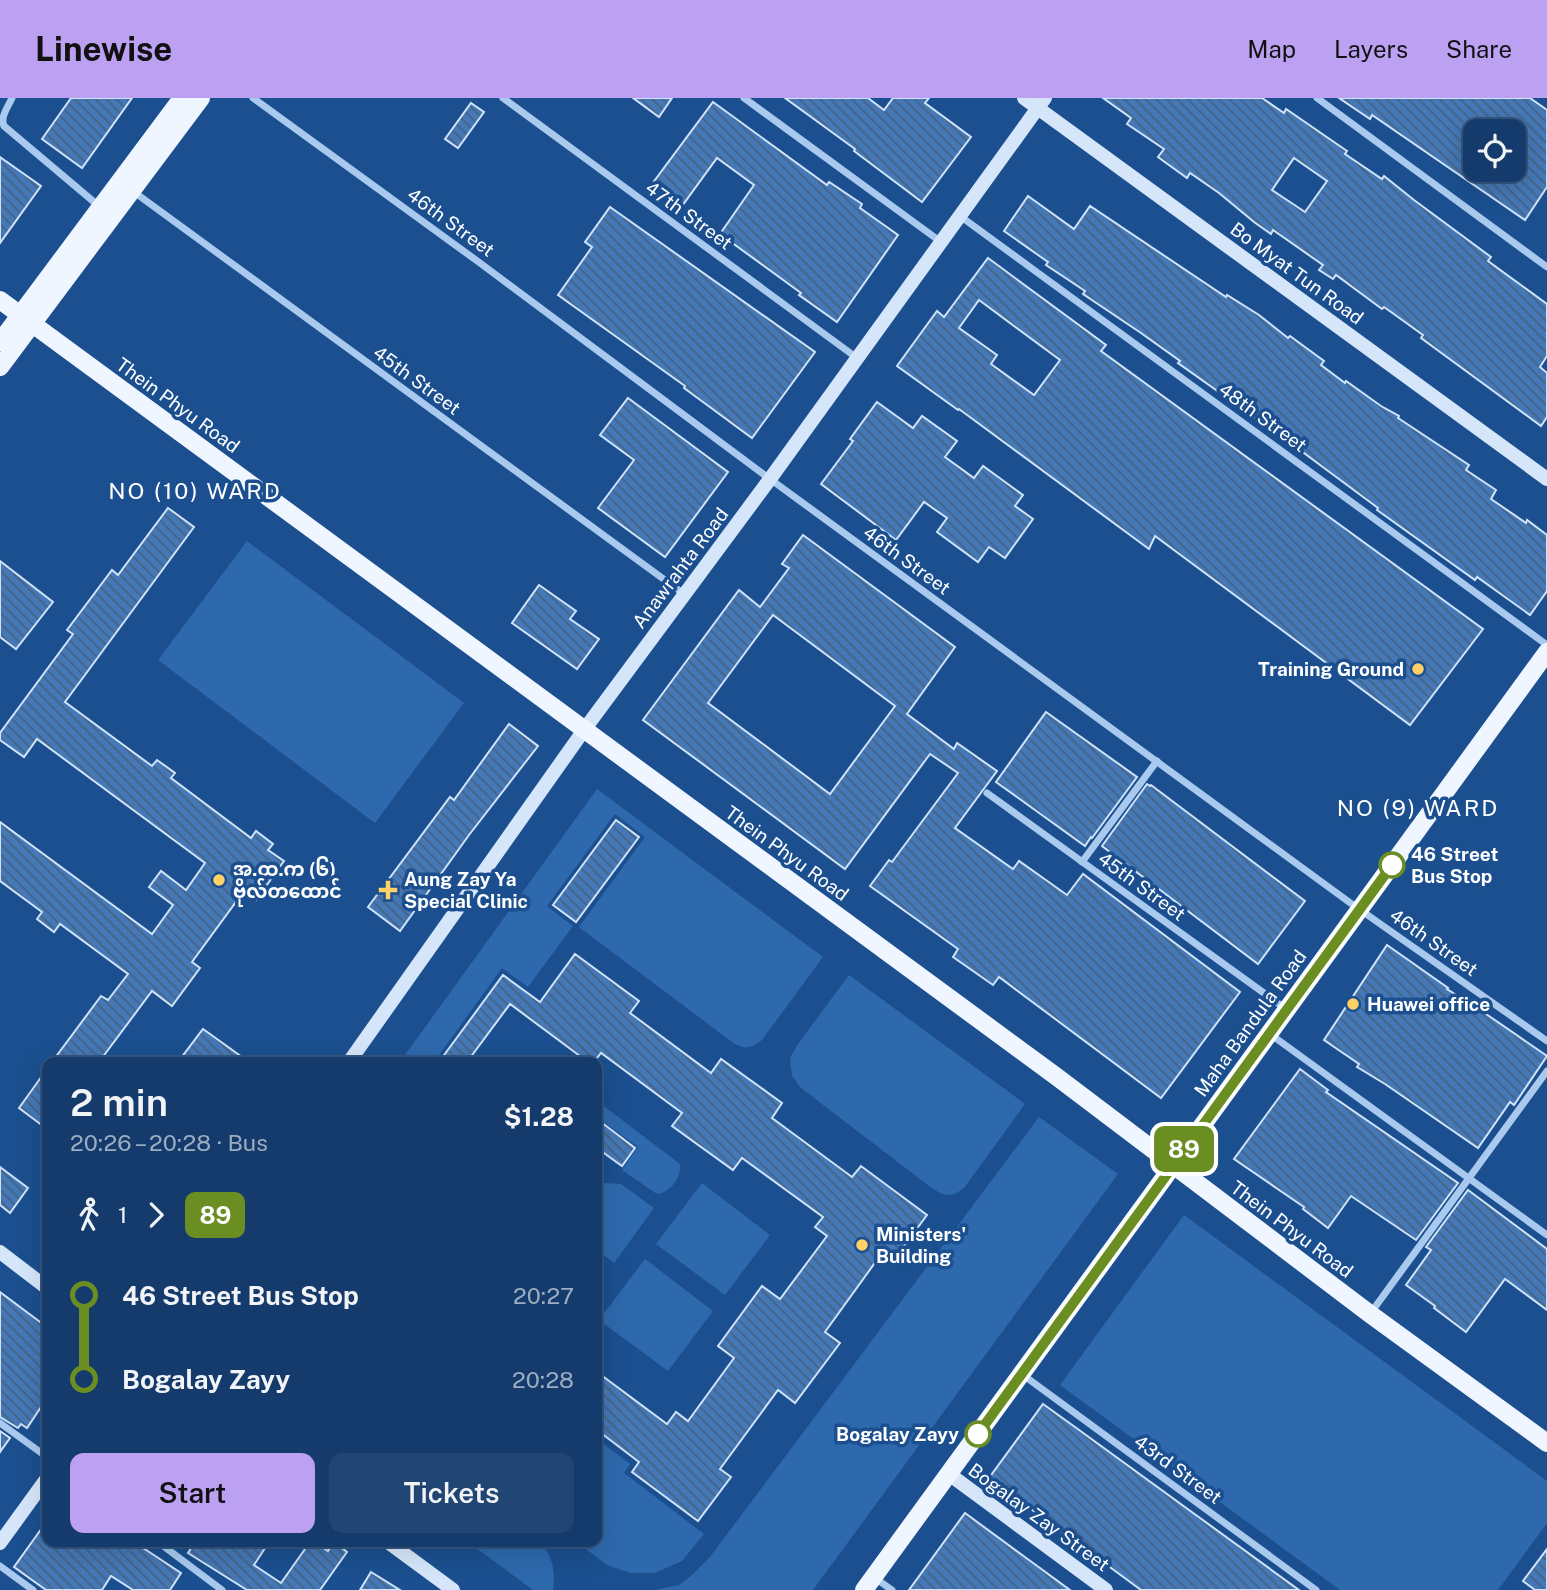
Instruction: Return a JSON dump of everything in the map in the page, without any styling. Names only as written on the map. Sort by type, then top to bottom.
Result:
[{"type":"main road","points":[[0,367],[26,319],[100,208],[182,98]]},
{"type":"main road","points":[[0,342],[26,319],[132,191],[201,98]]},
{"type":"main road","name":"Bo Myat Tun Road","points":[[1024,98],[1042,103],[1547,479]]},
{"type":"main road","name":"Anawrahta Road","points":[[353,1057],[584,730],[770,479],[1042,103]]},
{"type":"main road","name":"Thein Phyu Road","points":[[0,300],[1057,1077],[1370,1314],[1547,1443]]},
{"type":"main road","name":"Maha Bandula Road","points":[[869,1584],[1269,1034],[1280,1005],[1547,652]]},
{"type":"main road","points":[[0,1252],[42,1284]]},
{"type":"main road","name":"Bogalay Zay Street","points":[[949,1474],[1106,1590]]},
{"type":"main road","points":[[0,1543],[42,1485]]},
{"type":"main road","points":[[395,1547],[453,1590]]},
{"type":"street","points":[[12,98],[2,121],[4,126],[100,208]]},
{"type":"street","name":"46th Street","points":[[253,98],[1354,906],[1547,1041]]},
{"type":"street","name":"47th Street","points":[[503,98],[857,358]]},
{"type":"street","points":[[744,98],[941,242]]},
{"type":"street","points":[[1317,98],[1547,267]]},
{"type":"street","name":"45th Street","points":[[132,191],[684,594]]},
{"type":"street","name":"48th Street","points":[[960,216],[1547,645]]},
{"type":"street","name":"45th Street","points":[[1157,761],[1082,862],[1280,1005]]},
{"type":"street","points":[[987,793],[1082,862]]},
{"type":"street","points":[[1269,1034],[1547,1235]]},
{"type":"street","points":[[1370,1314],[1547,1072]]},
{"type":"street","name":"43rd Street","points":[[1022,1374],[1316,1590]]},
{"type":"street","points":[[0,1423],[42,1453]]},
{"type":"street","points":[[165,1547],[222,1590]]},
{"type":"street","points":[[0,1566],[33,1590]]},
{"type":"street","points":[[869,1584],[891,1590]]},
{"type":"shaded area","points":[[247,541],[464,703],[375,823],[158,660]]},
{"type":"shaded area","points":[[597,789],[823,957],[762,1040],[747,1047],[732,1042],[579,927],[645,837],[615,814],[547,906],[573,926],[528,987],[502,968],[438,1057],[404,1057]]},
{"type":"shaded area","points":[[849,975],[1025,1104],[964,1188],[956,1193],[945,1195],[933,1189],[801,1088],[792,1076],[790,1058]]},
{"type":"shaded area","points":[[602,1105],[680,1164],[677,1179],[662,1193],[657,1194],[622,1170],[638,1147],[602,1121]]},
{"type":"shaded area","points":[[1039,1117],[1118,1174],[813,1590],[655,1590],[679,1585],[710,1557]]},
{"type":"shaded area","points":[[702,1183],[770,1235],[725,1295],[656,1244]]},
{"type":"shaded area","points":[[602,1184],[621,1184],[654,1208],[614,1263],[602,1254]]},
{"type":"shaded area","points":[[1184,1215],[1547,1481],[1547,1523],[1498,1590],[1340,1590],[1060,1385]]},
{"type":"shaded area","points":[[645,1259],[713,1311],[668,1371],[602,1322],[602,1316]]},
{"type":"shaded area","points":[[602,1443],[630,1464],[624,1473],[704,1534],[682,1561],[655,1573],[630,1573],[607,1565],[584,1547],[602,1547]]},
{"type":"shaded area","points":[[475,1547],[544,1547],[552,1564],[553,1590],[533,1590]]},
{"type":"building","points":[[71,98],[132,98],[82,168],[42,139]]},
{"type":"building","points":[[633,98],[672,98],[659,117]]},
{"type":"building","points":[[785,98],[868,98],[884,110],[893,98],[929,98],[925,103],[971,137],[922,202]]},
{"type":"building","points":[[1103,98],[1262,98],[1284,113],[1286,109],[1347,151],[1345,154],[1382,179],[1384,176],[1491,257],[1488,261],[1547,304],[1547,356],[1540,367],[1547,373],[1547,417],[1541,426],[1421,338],[1423,335],[1384,307],[1382,309],[1336,275],[1333,279],[1319,270],[1323,265],[1273,230],[1271,234],[1190,173],[1187,178],[1158,157],[1164,149],[1127,124],[1131,118]],"holes":[[[1294,158],[1327,181],[1305,212],[1272,190]]]},
{"type":"building","points":[[1339,98],[1530,98],[1547,110],[1547,187],[1525,220],[1470,182],[1526,182],[1526,119],[1463,119],[1463,177],[1372,115],[1370,119]]},
{"type":"building","points":[[713,102],[827,185],[829,182],[862,204],[860,208],[898,235],[837,322],[720,234],[754,185],[717,158],[682,206],[652,184]]},
{"type":"building","points":[[471,103],[484,112],[458,148],[445,139]]},
{"type":"building","points":[[0,157],[41,186],[0,243]]},
{"type":"building","points":[[1028,196],[1074,229],[1090,206],[1226,297],[1227,295],[1259,315],[1288,338],[1290,336],[1324,361],[1321,365],[1345,383],[1346,381],[1399,416],[1398,418],[1469,465],[1466,470],[1496,490],[1491,499],[1547,535],[1547,591],[1530,615],[1477,577],[1475,580],[1377,510],[1378,508],[1281,436],[1178,363],[1180,361],[1083,294],[1085,291],[1046,265],[1048,262],[1004,231]]},
{"type":"building","points":[[610,207],[815,352],[752,438],[684,388],[685,386],[558,295],[592,247],[585,242]]},
{"type":"building","points":[[988,258],[1106,345],[1101,351],[1483,629],[1410,725],[1155,536],[1149,549],[897,366],[937,311],[944,317]],"holes":[[[979,300],[1060,360],[1034,395],[991,364],[997,355],[959,328]]]},
{"type":"building","points":[[628,398],[728,472],[665,557],[598,508],[634,460],[600,435]]},
{"type":"building","points":[[877,402],[913,428],[922,416],[957,441],[945,457],[974,478],[983,466],[1023,495],[1015,506],[1033,519],[1005,558],[989,547],[978,562],[937,532],[947,518],[924,502],[896,540],[821,484],[853,441],[850,439]]},
{"type":"building","points":[[168,508],[194,527],[65,702],[152,766],[157,760],[175,773],[171,778],[251,838],[256,831],[273,844],[268,850],[284,861],[256,900],[244,891],[192,962],[200,968],[172,1006],[152,991],[103,1057],[56,1057],[101,996],[108,1000],[128,974],[60,924],[54,932],[37,919],[42,912],[0,881],[0,822],[152,934],[173,905],[149,887],[161,871],[186,890],[205,863],[37,739],[24,757],[0,740],[0,733],[73,634],[67,630],[112,570],[118,575]]},
{"type":"building","points":[[803,535],[955,647],[907,714],[954,749],[957,743],[997,771],[955,828],[1013,869],[1019,861],[1067,895],[1083,874],[1240,992],[1161,1098],[999,977],[993,985],[953,957],[958,949],[870,886],[889,860],[892,862],[958,773],[930,754],[845,869],[643,720],[739,590],[760,607],[789,568],[782,564]],"holes":[[[773,615],[895,706],[830,794],[708,703]]]},
{"type":"building","points":[[0,561],[53,602],[16,649],[0,637]]},
{"type":"building","points":[[539,585],[576,611],[570,619],[599,639],[577,669],[512,623]]},
{"type":"building","points":[[1046,712],[1137,777],[1085,846],[996,782]]},
{"type":"building","points":[[509,724],[538,746],[400,931],[368,907],[450,797],[454,800]]},
{"type":"building","points":[[1147,784],[1305,901],[1258,964],[1102,846]]},
{"type":"building","points":[[616,820],[639,837],[576,922],[553,905]]},
{"type":"building","points":[[1387,945],[1547,1056],[1514,1105],[1510,1102],[1478,1148],[1357,1067],[1359,1064],[1324,1040]]},
{"type":"building","name":"Ministers' Building","points":[[575,954],[639,1001],[630,1013],[711,1073],[721,1059],[782,1103],[772,1118],[852,1177],[861,1166],[927,1215],[893,1261],[882,1253],[825,1332],[840,1343],[795,1403],[778,1390],[720,1469],[731,1477],[698,1521],[632,1472],[639,1462],[602,1434],[602,1376],[667,1424],[676,1412],[688,1421],[734,1358],[718,1346],[762,1286],[780,1299],[827,1236],[815,1227],[823,1217],[742,1158],[733,1170],[672,1126],[682,1113],[601,1053],[598,1057],[581,1057],[510,1004],[471,1057],[443,1057],[503,975],[540,1002]]},
{"type":"building","points":[[203,1029],[242,1057],[182,1057]]},
{"type":"building","points":[[1300,1069],[1328,1090],[1326,1092],[1458,1183],[1416,1240],[1351,1196],[1328,1228],[1303,1209],[1304,1207],[1234,1159]]},
{"type":"building","points":[[42,1076],[42,1125],[19,1108]]},
{"type":"building","points":[[602,1123],[635,1148],[622,1166],[602,1152]]},
{"type":"building","points":[[0,1167],[28,1188],[10,1213],[0,1205]]},
{"type":"building","points":[[1468,1190],[1547,1249],[1547,1310],[1505,1279],[1466,1332],[1406,1285],[1431,1250],[1426,1247]]},
{"type":"building","points":[[0,1292],[42,1324],[42,1406],[27,1428],[21,1424],[18,1428],[0,1417]]},
{"type":"building","points":[[1043,1404],[1299,1590],[1141,1590],[989,1478]]},
{"type":"building","points":[[0,1431],[10,1438],[0,1452]]},
{"type":"building","points":[[965,1513],[1029,1560],[1070,1590],[909,1590]]},
{"type":"building","points":[[42,1528],[42,1547],[142,1547],[181,1573],[170,1590],[133,1590],[111,1576],[102,1590],[46,1590],[14,1567]]},
{"type":"building","points":[[192,1547],[266,1547],[254,1565],[281,1583],[306,1547],[322,1547],[328,1551],[331,1547],[340,1547],[347,1552],[320,1590],[247,1590],[188,1553]]},
{"type":"building","points":[[1547,1549],[1547,1590],[1535,1590],[1523,1581]]},
{"type":"building","points":[[371,1572],[400,1590],[360,1590]]},
{"type":"bus line","name":"89","points":[[978,1434],[1392,865]]},
{"type":"place","name":"Training Ground","points":[[1418,669]]},
{"type":"place","name":"46 Street Bus Stop","points":[[1392,865]]},
{"type":"place","name":"အ.ထ.က (၆) ဗိုလ်တထောင်","points":[[219,880]]},
{"type":"place","name":"Aung Zay Ya Special Clinic","points":[[388,890]]},
{"type":"place","name":"Huawei office","points":[[1353,1004]]},
{"type":"place","name":"Ministers' Building","points":[[862,1245]]},
{"type":"place","name":"Bogalay Zayy","points":[[978,1434]]},
{"type":"district","name":"NO (10) WARD","points":[[195,491]]},
{"type":"district","name":"NO (9) WARD","points":[[1418,808]]}]
